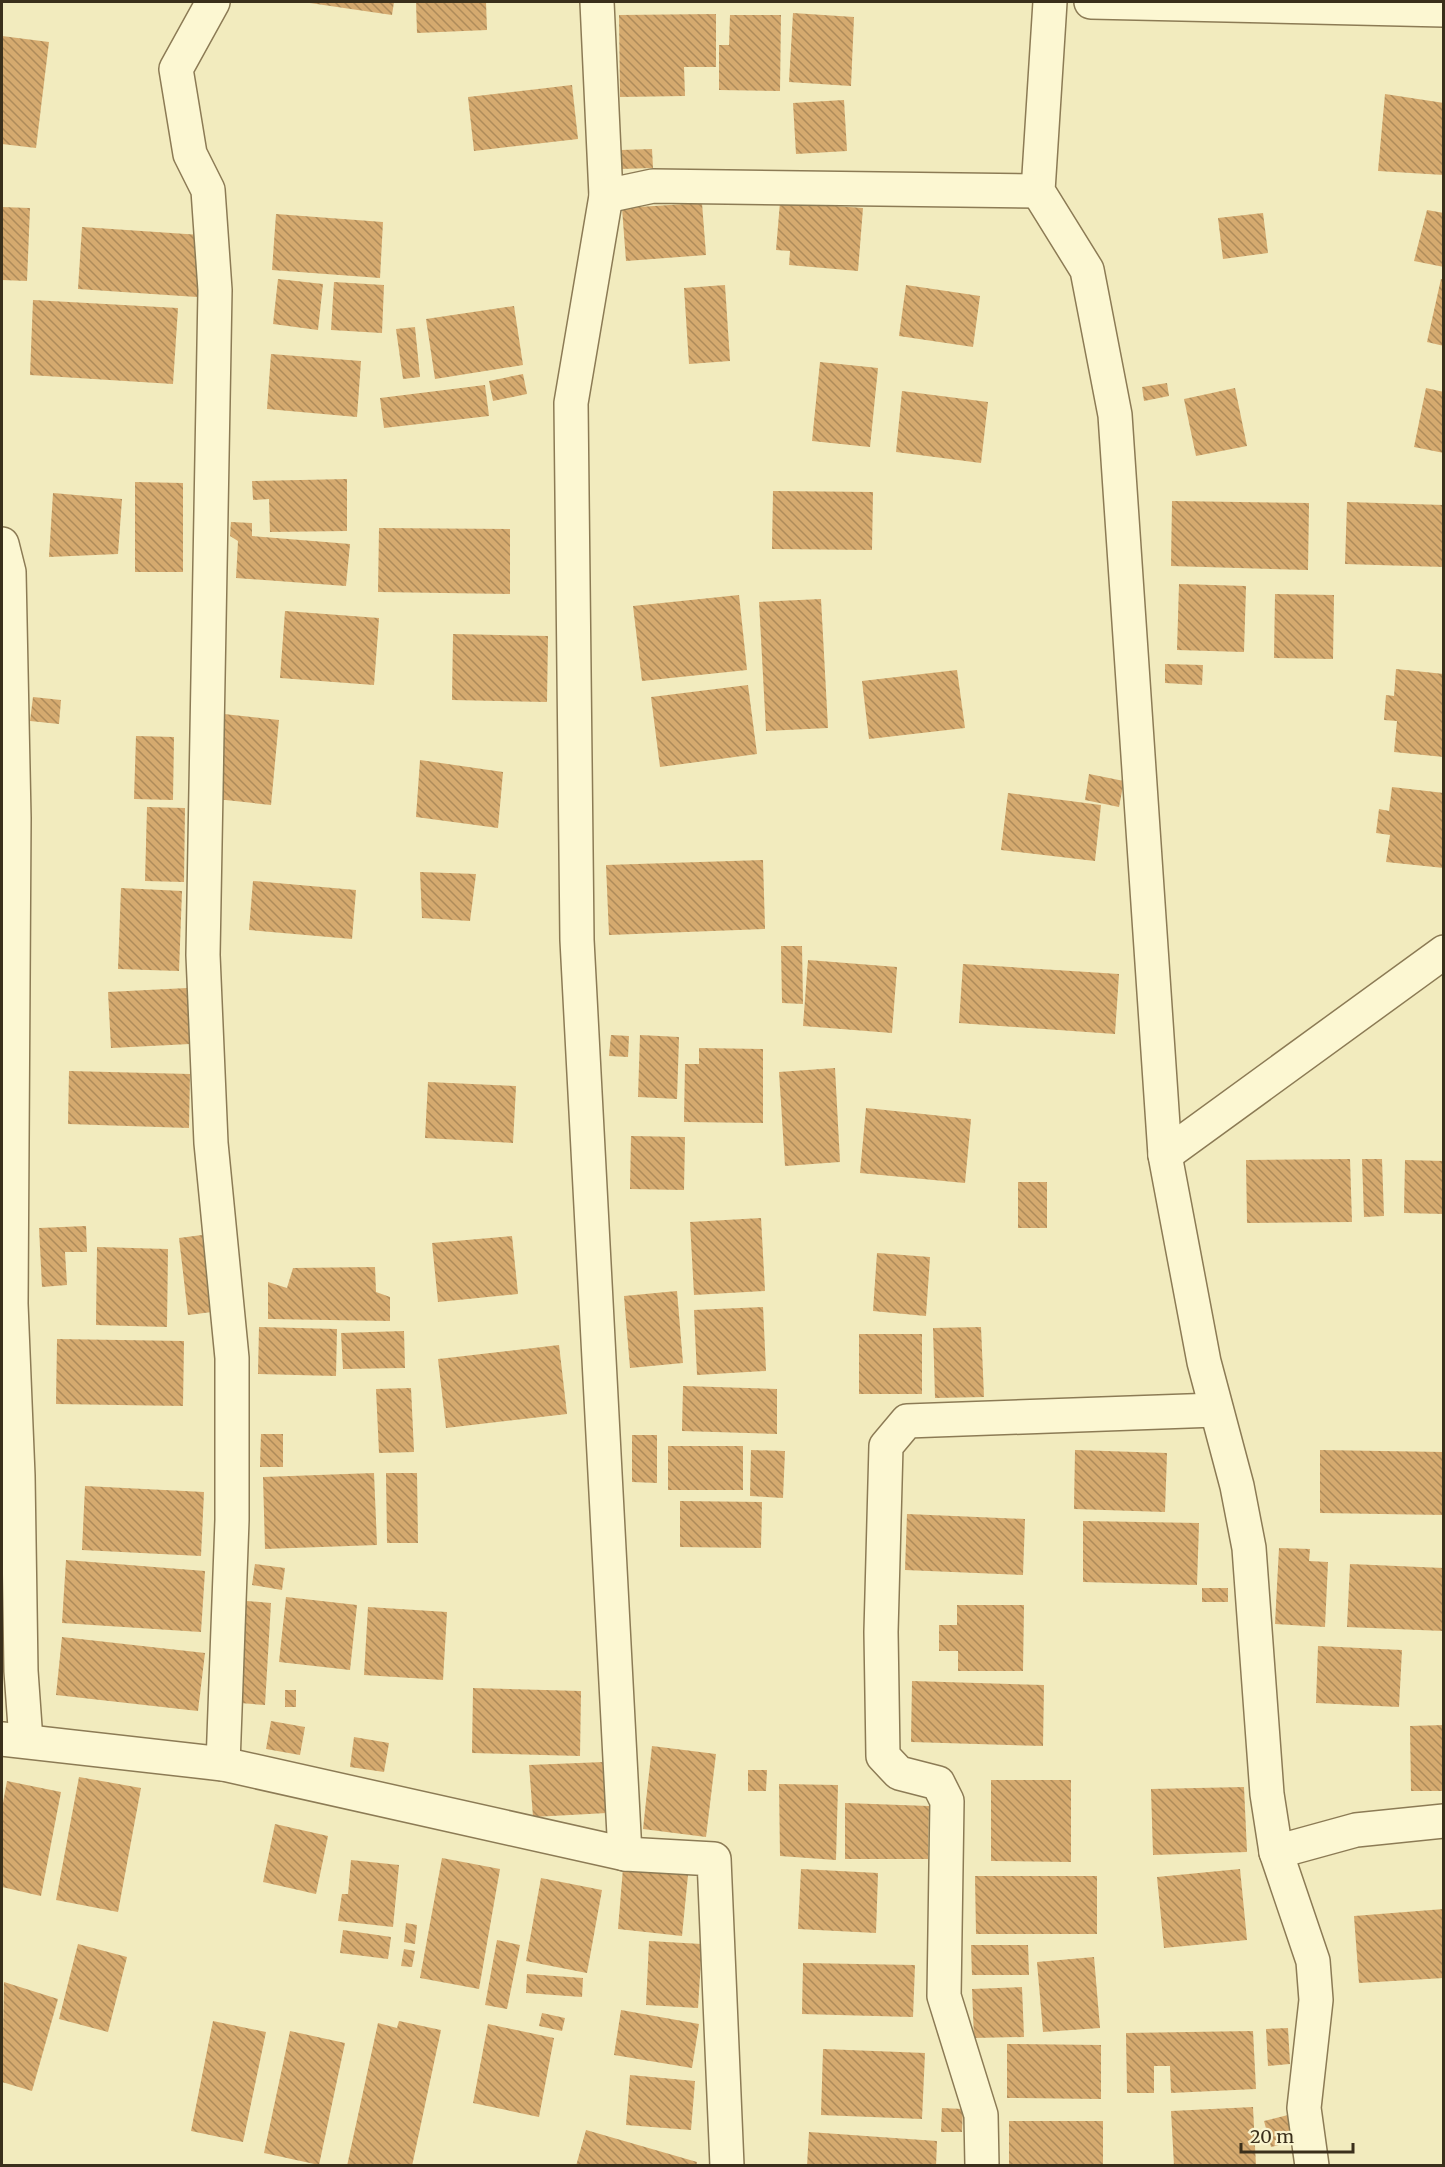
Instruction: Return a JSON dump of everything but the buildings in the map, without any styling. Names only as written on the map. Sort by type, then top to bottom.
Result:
[{"type":"street","points":[[213,2],[176,69],[190,154],[208,190],[215,290],[203,955],[211,1143],[232,1358],[232,1520],[222,1764]]},
{"type":"street","points":[[597,2],[606,196],[571,403],[577,940],[625,1854]]},
{"type":"street","points":[[1050,2],[1038,190],[1087,270],[1115,415],[1165,1155],[1204,1362],[1236,1486],[1249,1548],[1267,1794],[1276,1852],[1313,1961],[1316,2000],[1304,2108],[1312,2166]]},
{"type":"street","points":[[1091,2],[1443,10]]},
{"type":"street","points":[[606,196],[653,186],[1038,190]]},
{"type":"street","points":[[2,543],[9,572],[14,818],[11,1304],[18,1476],[21,1671],[14,1740],[222,1764],[625,1854],[714,1859],[727,2166]]},
{"type":"street","points":[[1165,1155],[1443,952]]},
{"type":"street","points":[[982,2166],[981,2115],[944,1996],[947,1801],[938,1783],[899,1773],[883,1756],[881,1632],[886,1446],[907,1421],[1216,1410]]},
{"type":"street","points":[[1276,1852],[1356,1830],[1443,1821]]}]
